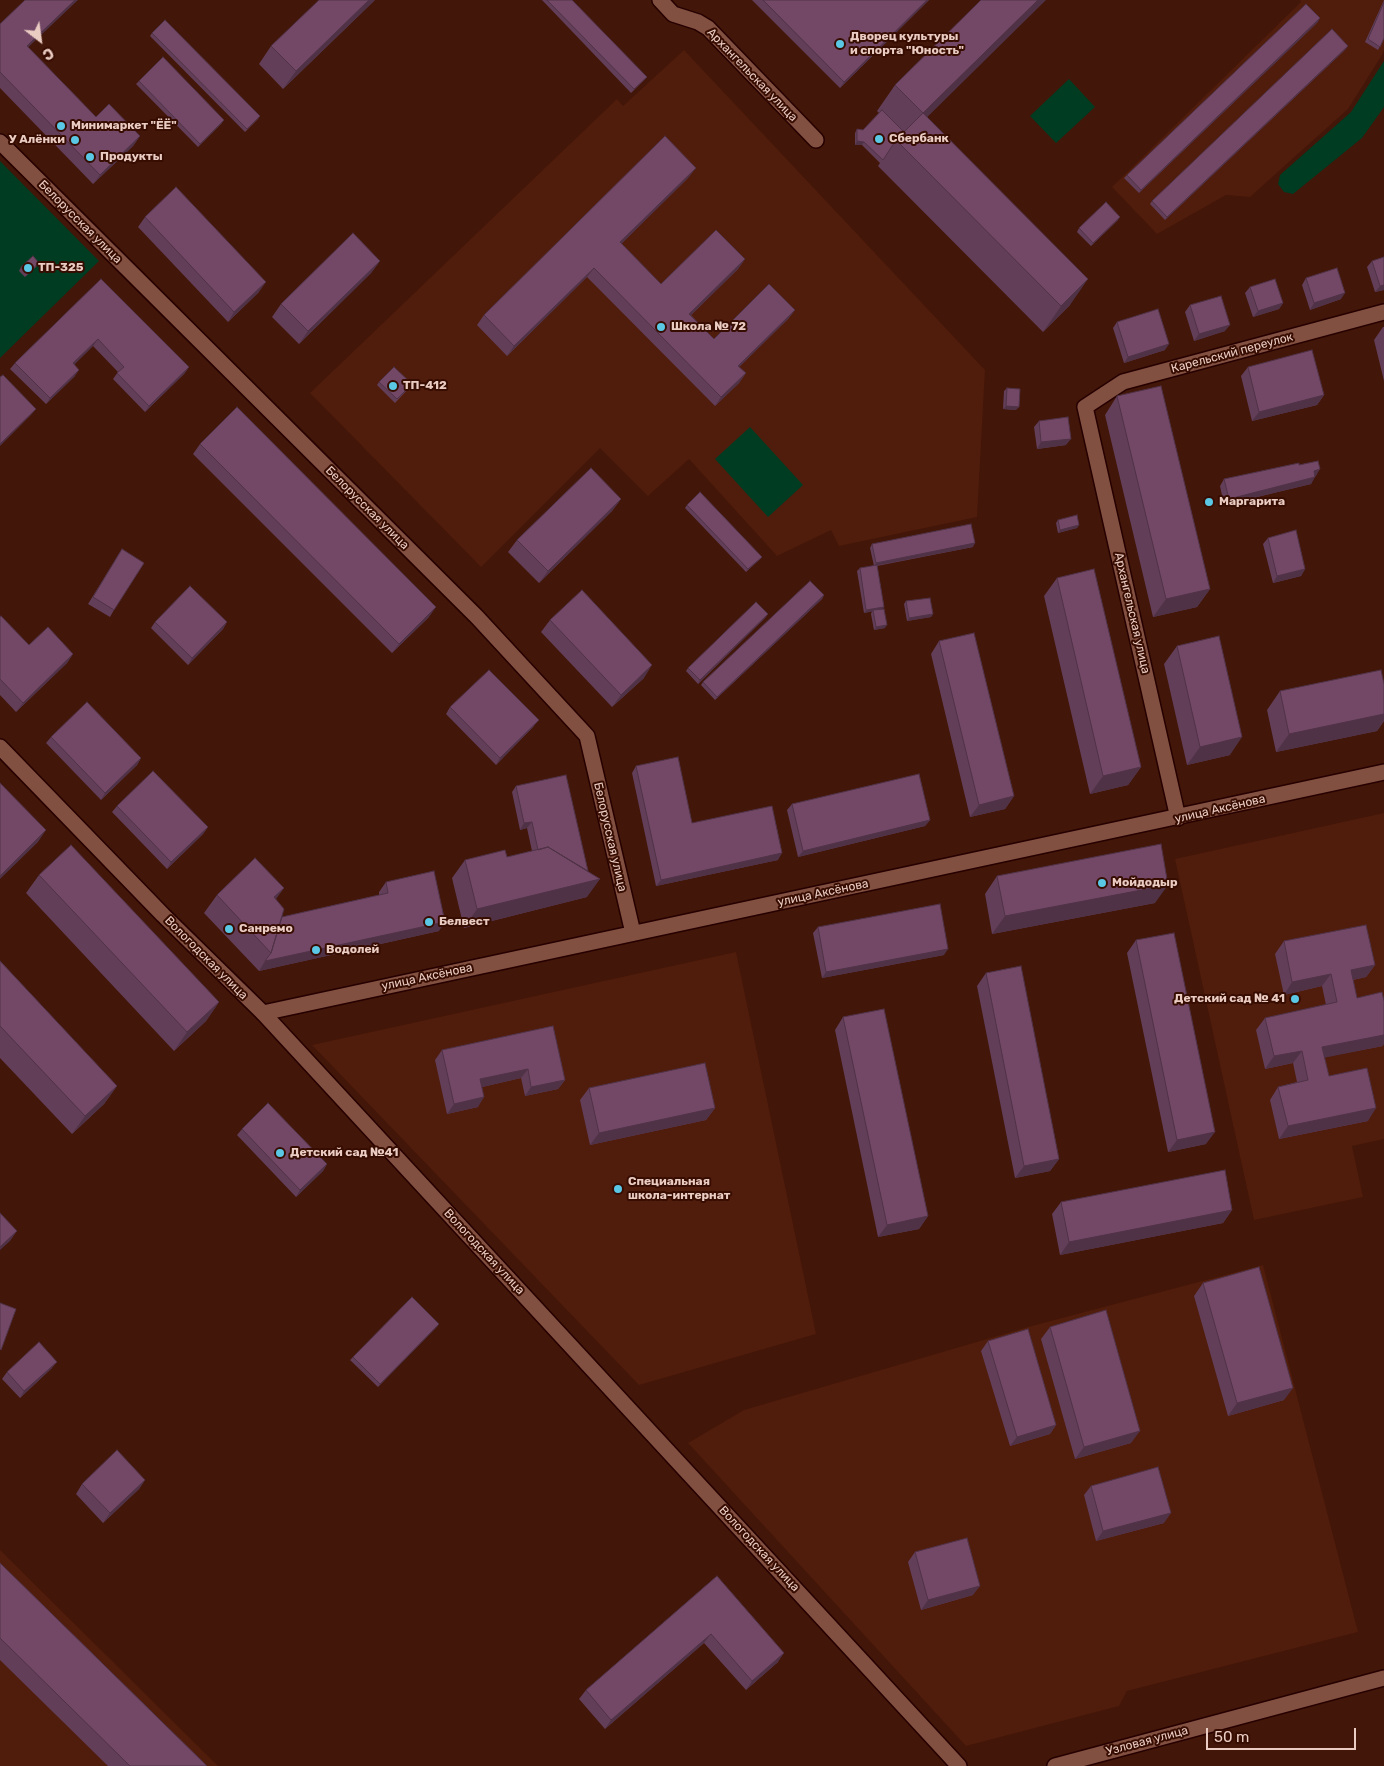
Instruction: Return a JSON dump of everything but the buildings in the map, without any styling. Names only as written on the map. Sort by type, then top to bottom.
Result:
[{"type":"street","name":"Архангельская улица","points":[[660,0],[673,14],[708,28],[816,140]]},
{"type":"street","name":"Белорусская улица","points":[[0,142],[477,617],[587,736],[633,933]]},
{"type":"street","name":"Карельский переулок","points":[[1085,407],[1123,382],[1384,312]]},
{"type":"street","name":"Архангельская улица","points":[[1085,407],[1178,818]]},
{"type":"street","name":"Вологодская улица","points":[[0,746],[163,915],[263,1013],[959,1766]]},
{"type":"street","name":"улица Аксёнова","points":[[263,1013],[1178,818],[1384,772]]},
{"type":"street","name":"Узловая улица","points":[[1055,1766],[1384,1678]]},
{"type":"shaded area","points":[[1300,0],[1384,0],[1384,50],[1382,55],[1348,109],[1250,197],[1226,195],[1157,234],[1112,187],[1301,2]]},
{"type":"shaded area","name":"Школа № 72","points":[[684,50],[985,370],[977,517],[839,546],[831,530],[777,556],[689,459],[648,496],[600,448],[481,567],[310,393],[617,99],[623,106]]},
{"type":"shaded area","name":"Детский сад № 41","points":[[1384,813],[1384,1139],[1352,1146],[1363,1197],[1254,1220],[1175,859]]},
{"type":"shaded area","name":"Специальная школа-интернат","points":[[736,952],[816,1334],[639,1385],[312,1045]]},
{"type":"shaded area","points":[[1263,1265],[1358,1632],[1127,1691],[1119,1706],[966,1746],[688,1443],[744,1410],[1028,1327]]},
{"type":"shaded area","points":[[0,1550],[218,1766],[0,1766]]},
{"type":"green space","points":[[1384,61],[1384,107],[1362,138],[1293,194],[1284,192],[1278,184],[1280,175],[1351,112]]},
{"type":"green space","points":[[1069,79],[1095,107],[1056,143],[1030,116]]},
{"type":"green space","points":[[0,161],[99,261],[0,358]]},
{"type":"green space","points":[[750,427],[803,485],[768,517],[715,459]]},
{"type":"place","name":"Дворец культуры и спорта \"Юность\"","points":[[840,44]]},
{"type":"place","name":"Минимаркет \"ЁЁ\"","points":[[61,126]]},
{"type":"place","name":"Сбербанк","points":[[879,139]]},
{"type":"place","name":"У Алёнки","points":[[75,140]]},
{"type":"place","name":"Продукты","points":[[90,157]]},
{"type":"place","name":"ТП-325","points":[[28,268]]},
{"type":"place","name":"Школа № 72","points":[[661,327]]},
{"type":"place","name":"ТП-412","points":[[393,386]]},
{"type":"place","name":"Маргарита","points":[[1209,502]]},
{"type":"place","name":"Мойдодыр","points":[[1102,883]]},
{"type":"place","name":"Белвест","points":[[429,922]]},
{"type":"place","name":"Санремо","points":[[229,929]]},
{"type":"place","name":"Водолей","points":[[316,950]]},
{"type":"place","name":"Детский сад № 41","points":[[1295,999]]},
{"type":"place","name":"Детский сад №41","points":[[280,1153]]},
{"type":"place","name":"Специальная школа-интернат","points":[[618,1189]]}]
